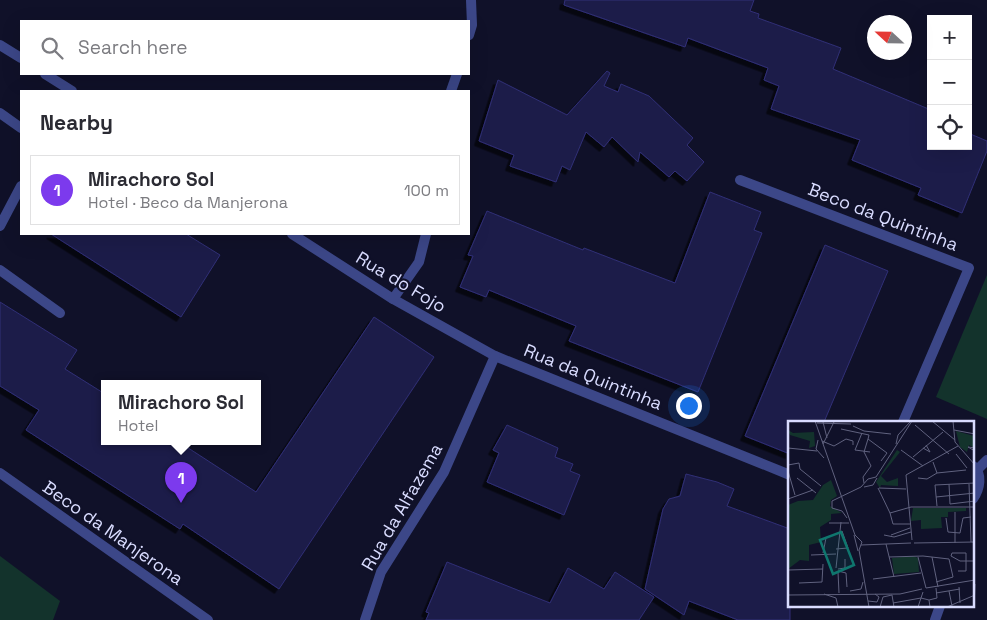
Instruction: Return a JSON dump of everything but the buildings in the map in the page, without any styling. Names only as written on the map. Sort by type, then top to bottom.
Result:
[{"type":"street","points":[[470,32],[472,25],[471,0]]},
{"type":"street","points":[[0,45],[20,57]]},
{"type":"street","points":[[47,75],[70,90]]},
{"type":"street","points":[[452,90],[457,75]]},
{"type":"street","points":[[0,113],[20,127]]},
{"type":"street","name":"Beco da Quintinha","points":[[740,180],[969,268],[904,421]]},
{"type":"street","points":[[0,226],[20,188]]},
{"type":"street","name":"Rua do Fojo","points":[[294,235],[393,299],[495,356]]},
{"type":"street","points":[[393,299],[419,262],[426,235]]},
{"type":"street","points":[[0,270],[60,313]]},
{"type":"street","name":"Rua da Quintinha","points":[[495,356],[788,474]]},
{"type":"street","name":"Rua da Alfazema","points":[[365,620],[381,572],[444,472],[495,356]]},
{"type":"street","points":[[974,498],[977,494],[980,472],[987,460]]},
{"type":"street","name":"Beco da Manjerona","points":[[0,473],[208,620]]},
{"type":"street","points":[[935,620],[939,608]]},
{"type":"green space","points":[[987,275],[987,419],[936,397]]},
{"type":"green space","points":[[0,556],[60,601],[53,620],[0,620]]},
{"type":"place","name":"Mirachoro Sol","points":[[181,503]]}]
